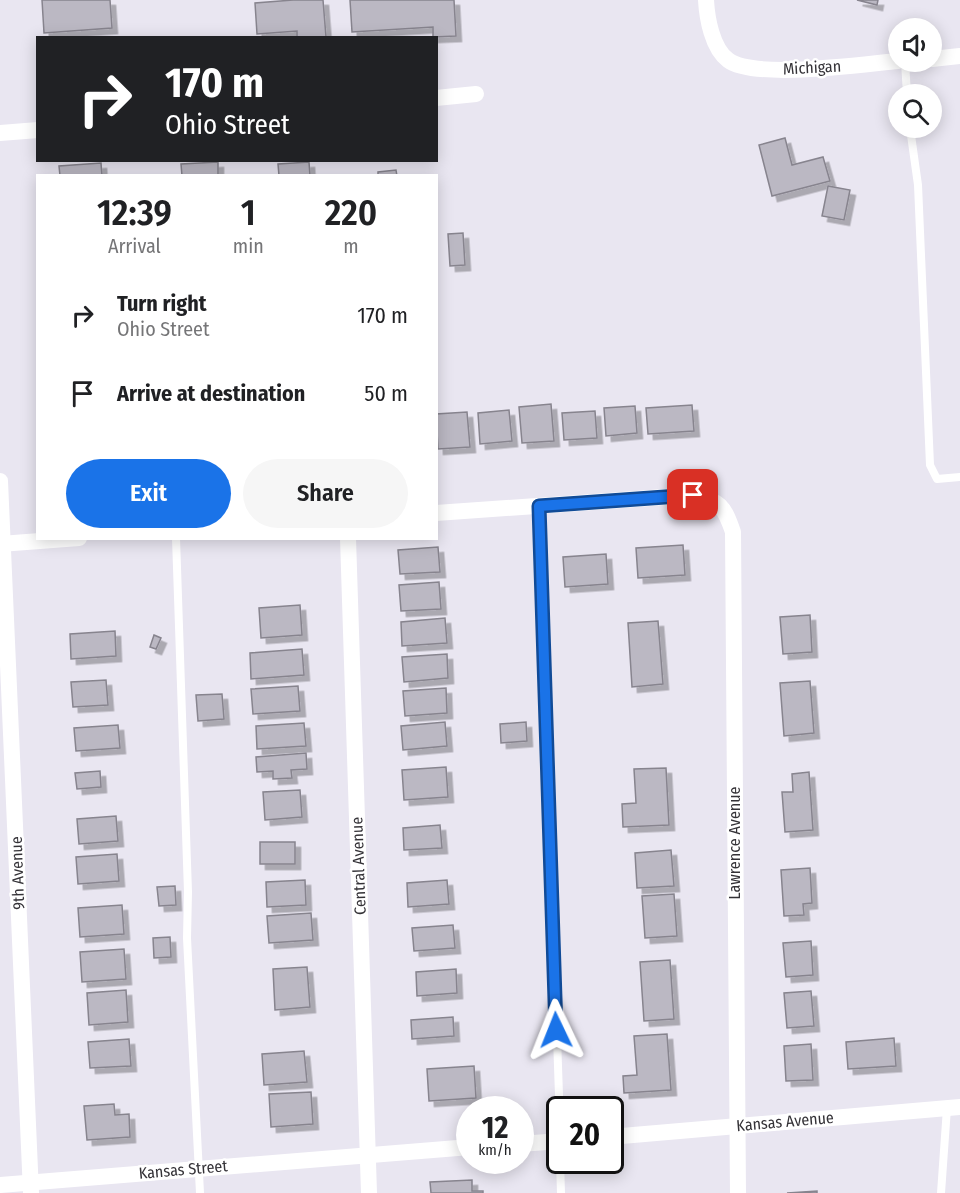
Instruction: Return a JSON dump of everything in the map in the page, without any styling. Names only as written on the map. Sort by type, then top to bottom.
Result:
[{"type":"street","name":"Michigan","points":[[706,0],[709,24],[716,43],[727,60],[749,68],[786,70],[888,62]]},
{"type":"street","points":[[942,58],[960,56]]},
{"type":"street","points":[[438,98],[476,94]]},
{"type":"street","points":[[0,133],[36,130]]},
{"type":"street","name":"9th Avenue","points":[[0,481],[30,1188]]},
{"type":"street","name":"Lawrence Avenue","points":[[539,506],[693,495],[713,499],[726,513],[733,532],[738,1193]]},
{"type":"street","points":[[438,513],[539,506]]},
{"type":"street","points":[[1,544],[53,540]]},
{"type":"street","name":"Central Avenue","points":[[348,540],[369,1193]]},
{"type":"street","name":"Kansas Avenue","points":[[624,1136],[953,1108]]},
{"type":"street","points":[[367,1154],[456,1148]]},
{"type":"street","name":"Kansas Street","points":[[0,1185],[30,1188],[199,1168],[367,1154]]},
{"type":"lane","points":[[911,138],[918,185],[930,465],[937,479],[960,477]]},
{"type":"lane","points":[[539,506],[559,1096]]},
{"type":"lane","points":[[176,540],[188,938],[200,1193]]},
{"type":"lane","points":[[941,1193],[953,1108]]},
{"type":"lane","points":[[560,1174],[561,1193]]},
{"type":"building","points":[[42,0],[110,0],[112,28],[44,33]]},
{"type":"building","points":[[323,0],[326,36],[297,36],[297,31],[257,34],[255,3]]},
{"type":"building","points":[[350,0],[454,0],[456,36],[433,36],[433,27],[352,32]]},
{"type":"building","points":[[857,0],[878,0],[877,5]]},
{"type":"building","points":[[785,138],[792,165],[823,157],[830,181],[772,196],[759,145]]},
{"type":"building","points":[[218,162],[218,174],[182,174],[181,164]]},
{"type":"building","points":[[309,162],[310,174],[279,174],[278,164]]},
{"type":"building","points":[[101,163],[102,174],[60,174],[59,166]]},
{"type":"building","points":[[396,170],[397,174],[378,174],[378,172]]},
{"type":"building","points":[[828,186],[850,190],[844,220],[822,216]]},
{"type":"building","points":[[463,233],[465,265],[450,266],[448,234]]},
{"type":"building","points":[[551,404],[554,441],[522,443],[519,407]]},
{"type":"building","points":[[692,405],[694,431],[648,434],[646,408]]},
{"type":"building","points":[[635,406],[637,433],[606,436],[604,408]]},
{"type":"building","points":[[509,410],[512,441],[480,444],[478,413]]},
{"type":"building","points":[[595,411],[597,438],[564,440],[562,413]]},
{"type":"building","points":[[467,412],[470,447],[438,449],[438,414]]},
{"type":"building","points":[[683,545],[685,575],[638,578],[636,548]]},
{"type":"building","points":[[438,547],[440,572],[400,574],[398,550]]},
{"type":"building","points":[[606,554],[608,584],[565,587],[563,557]]},
{"type":"building","points":[[439,582],[441,609],[401,611],[399,585]]},
{"type":"building","points":[[300,605],[302,635],[261,638],[259,608]]},
{"type":"building","points":[[810,615],[812,652],[783,654],[780,617]]},
{"type":"building","points":[[445,618],[447,643],[402,646],[401,622]]},
{"type":"building","points":[[658,621],[663,684],[632,687],[628,623]]},
{"type":"building","points":[[115,631],[116,656],[71,659],[70,634]]},
{"type":"building","points":[[154,635],[161,638],[156,649],[150,647]]},
{"type":"building","points":[[302,649],[304,675],[251,679],[250,653]]},
{"type":"building","points":[[447,654],[448,678],[404,682],[402,657]]},
{"type":"building","points":[[106,680],[108,705],[73,707],[71,682]]},
{"type":"building","points":[[810,681],[814,733],[784,736],[780,683]]},
{"type":"building","points":[[298,686],[300,711],[253,714],[251,689]]},
{"type":"building","points":[[446,688],[447,713],[405,716],[403,691]]},
{"type":"building","points":[[222,694],[224,719],[198,721],[196,695]]},
{"type":"building","points":[[445,722],[447,746],[403,750],[401,726]]},
{"type":"building","points":[[526,722],[527,741],[501,743],[500,724]]},
{"type":"building","points":[[304,723],[306,746],[257,749],[256,726]]},
{"type":"building","points":[[118,725],[120,748],[76,751],[74,728]]},
{"type":"building","points":[[306,753],[307,769],[291,770],[292,778],[273,779],[273,771],[257,772],[256,757]]},
{"type":"building","points":[[446,767],[448,797],[404,800],[402,770]]},
{"type":"building","points":[[666,768],[669,825],[623,827],[622,804],[636,803],[634,769]]},
{"type":"building","points":[[100,771],[101,787],[77,789],[75,773]]},
{"type":"building","points":[[809,772],[813,830],[785,832],[782,792],[793,792],[792,774]]},
{"type":"building","points":[[300,790],[302,817],[265,820],[263,792]]},
{"type":"building","points":[[116,816],[118,841],[79,844],[77,819]]},
{"type":"building","points":[[440,825],[442,848],[404,850],[403,828]]},
{"type":"building","points":[[260,842],[295,842],[295,864],[260,864]]},
{"type":"building","points":[[671,850],[674,886],[637,888],[635,853]]},
{"type":"building","points":[[117,854],[119,881],[78,884],[76,857]]},
{"type":"building","points":[[810,868],[812,903],[803,904],[804,915],[784,916],[781,870]]},
{"type":"building","points":[[305,880],[306,905],[267,907],[266,882]]},
{"type":"building","points":[[447,880],[449,904],[408,907],[407,883]]},
{"type":"building","points":[[175,886],[176,905],[159,906],[157,887]]},
{"type":"building","points":[[674,894],[677,936],[645,938],[642,896]]},
{"type":"building","points":[[122,905],[124,934],[80,937],[78,908]]},
{"type":"building","points":[[311,913],[313,940],[269,943],[267,916]]},
{"type":"building","points":[[453,925],[455,948],[414,951],[412,928]]},
{"type":"building","points":[[170,937],[171,957],[154,958],[153,938]]},
{"type":"building","points":[[811,941],[813,975],[786,977],[783,943]]},
{"type":"building","points":[[124,949],[126,979],[82,982],[80,952]]},
{"type":"building","points":[[670,960],[674,1019],[644,1021],[640,962]]},
{"type":"building","points":[[307,967],[310,1007],[275,1010],[273,969]]},
{"type":"building","points":[[456,969],[457,993],[417,996],[416,972]]},
{"type":"building","points":[[126,990],[128,1022],[89,1025],[87,993]]},
{"type":"building","points":[[811,991],[814,1026],[787,1028],[784,993]]},
{"type":"building","points":[[453,1017],[454,1036],[412,1039],[411,1020]]},
{"type":"building","points":[[667,1034],[671,1090],[624,1093],[623,1076],[637,1075],[634,1036]]},
{"type":"building","points":[[894,1038],[896,1066],[848,1069],[846,1042]]},
{"type":"building","points":[[129,1039],[131,1066],[90,1068],[88,1042]]},
{"type":"building","points":[[811,1044],[813,1080],[786,1081],[784,1046]]},
{"type":"building","points":[[304,1051],[307,1082],[264,1085],[262,1054]]},
{"type":"building","points":[[474,1066],[476,1096],[456,1096],[456,1099],[429,1101],[427,1069]]},
{"type":"building","points":[[311,1092],[313,1124],[271,1127],[269,1094]]},
{"type":"building","points":[[114,1104],[115,1115],[129,1114],[130,1137],[87,1140],[84,1106]]},
{"type":"building","points":[[472,1180],[472,1191],[483,1191],[483,1193],[431,1193],[430,1182]]},
{"type":"building","points":[[817,1191],[817,1193],[787,1193]]},
{"type":"route","points":[[556,1030],[539,506],[693,495]]}]
